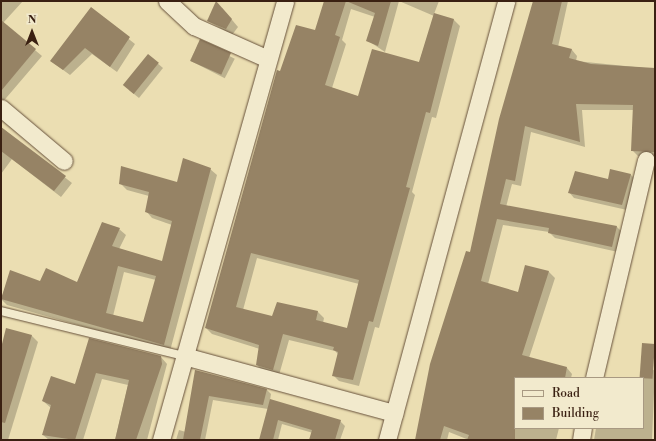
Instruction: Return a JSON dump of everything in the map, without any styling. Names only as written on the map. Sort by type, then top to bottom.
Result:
[{"type":"street","points":[[167,1],[194,26],[268,60]]},
{"type":"street","points":[[160,440],[286,1]]},
{"type":"street","points":[[387,440],[506,1]]},
{"type":"street","points":[[1,108],[64,161]]},
{"type":"street","points":[[594,377],[646,160]]},
{"type":"street","points":[[184,356],[394,413]]},
{"type":"street","points":[[581,440],[583,429]]},
{"type":"lane","points":[[1,311],[184,356]]},
{"type":"building","points":[[216,1],[232,19],[226,29],[207,21]]},
{"type":"building","points":[[324,1],[346,1],[335,35],[340,37],[325,85],[358,96],[372,49],[419,62],[434,13],[454,19],[430,113],[426,112],[406,187],[410,188],[373,322],[369,321],[353,380],[332,376],[338,352],[333,350],[334,347],[283,334],[273,370],[256,365],[259,345],[205,328],[277,70],[280,71],[296,25],[315,30]],"holes":[[[251,253],[359,280],[347,328],[316,320],[318,311],[277,302],[272,316],[236,307]]]},
{"type":"building","points":[[346,1],[391,1],[378,46],[366,41],[375,13]]},
{"type":"building","points":[[533,1],[562,1],[552,44],[572,49],[569,58],[591,64],[655,68],[654,152],[631,151],[633,105],[576,104],[580,142],[525,126],[515,181],[506,179],[500,204],[617,226],[612,247],[548,233],[549,228],[497,219],[481,281],[518,292],[525,265],[549,271],[522,355],[567,367],[565,377],[514,377],[515,440],[467,440],[469,435],[444,426],[440,440],[415,440],[430,364],[466,251],[470,252],[499,119]]},
{"type":"building","points":[[91,7],[130,37],[110,67],[85,48],[63,70],[50,61]]},
{"type":"building","points":[[1,20],[36,49],[1,91]]},
{"type":"building","points":[[200,39],[231,53],[221,75],[190,61]]},
{"type":"building","points":[[148,54],[159,63],[134,94],[123,85]]},
{"type":"building","points":[[1,127],[66,176],[54,191],[1,151]]},
{"type":"building","points":[[183,158],[211,168],[164,345],[1,299],[10,270],[40,281],[46,268],[77,282],[102,222],[120,228],[112,246],[162,261],[172,221],[145,212],[149,192],[119,184],[121,166],[177,182]],"holes":[[[118,266],[156,276],[143,322],[106,313]]]},
{"type":"building","points":[[610,169],[631,174],[622,205],[568,193],[575,171],[608,179]]},
{"type":"building","points":[[6,328],[32,335],[5,423],[1,422],[1,348]]},
{"type":"building","points":[[89,338],[161,356],[162,364],[136,440],[115,440],[129,380],[96,373],[75,440],[42,435],[51,405],[42,401],[51,376],[75,384]]},
{"type":"building","points":[[642,343],[655,344],[653,379],[640,377]]},
{"type":"building","points":[[195,370],[267,389],[263,405],[209,396],[200,440],[183,440]]},
{"type":"building","points":[[270,399],[341,420],[335,440],[309,440],[312,430],[278,420],[273,440],[259,440]]}]
